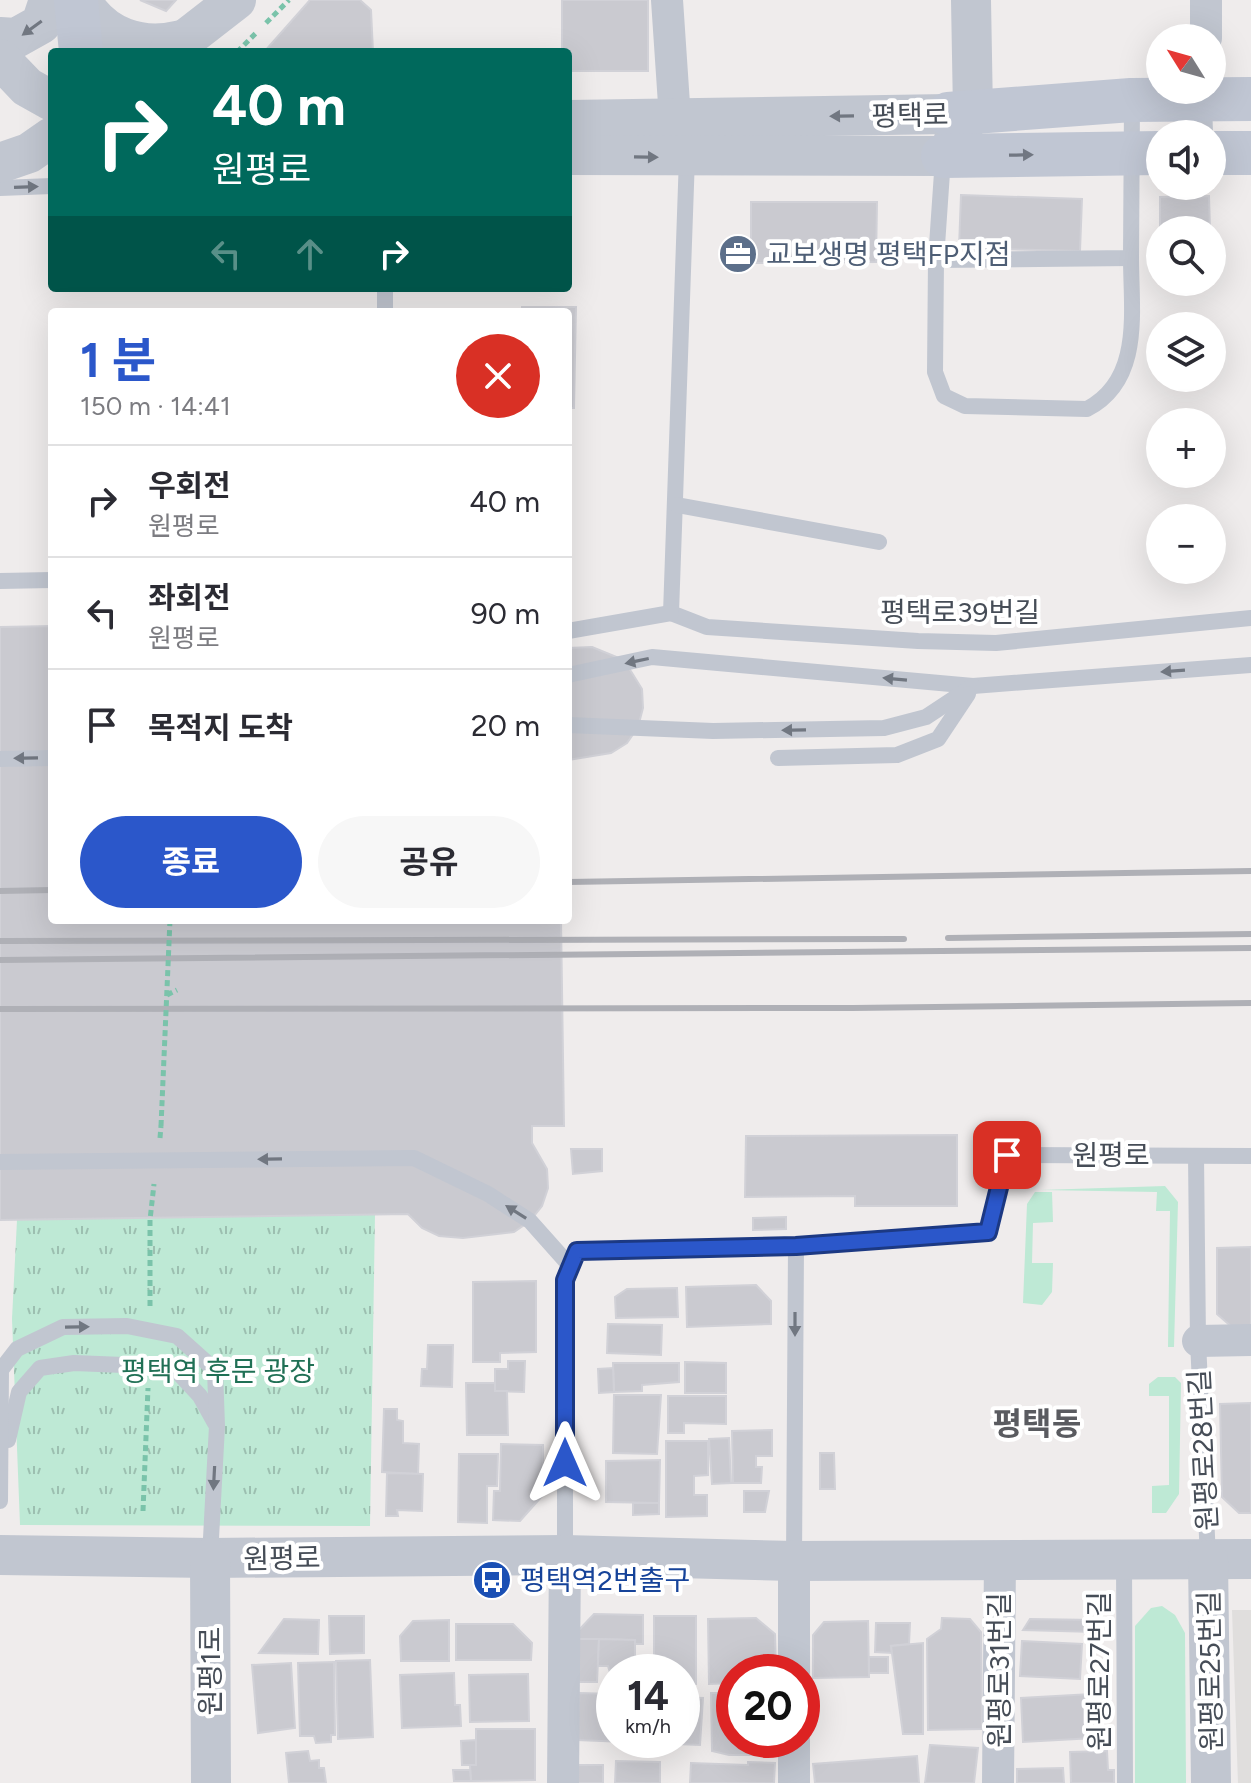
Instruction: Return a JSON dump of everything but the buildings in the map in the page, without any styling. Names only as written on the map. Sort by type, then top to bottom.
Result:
[{"type":"main road","points":[[78,0],[81,48]]},
{"type":"main road","name":"평택로","points":[[955,128],[1131,100],[1205,108],[1251,99]]},
{"type":"main road","name":"평택로","points":[[955,128],[1146,153]]},
{"type":"main road","points":[[1226,153],[1251,153]]},
{"type":"street","points":[[0,37],[16,38],[41,24],[49,0]]},
{"type":"street","points":[[78,0],[109,31],[137,43],[186,48],[235,1]]},
{"type":"street","points":[[667,0],[675,119]]},
{"type":"street","points":[[948,0],[955,128]]},
{"type":"street","points":[[955,128],[971,0]]},
{"type":"street","points":[[1206,0],[1206,24]]},
{"type":"street","points":[[0,59],[27,87],[48,99]]},
{"type":"street","points":[[0,83],[33,105],[48,107]]},
{"type":"street","name":"평택로","points":[[572,120],[675,119],[955,128]]},
{"type":"street","points":[[0,136],[48,120]]},
{"type":"street","name":"평택로","points":[[572,155],[687,157],[955,128]]},
{"type":"street","points":[[0,163],[29,153],[48,140]]},
{"type":"street","name":"원평로28번길","points":[[1198,1341],[1251,1340]]},
{"type":"street","name":"원평로","points":[[0,1555],[210,1558],[565,1555],[794,1561],[1251,1559]]},
{"type":"street","points":[[563,1783],[565,1555]]},
{"type":"street","name":"원평1로","points":[[210,1558],[211,1783]]},
{"type":"street","name":"원평로31번길","points":[[998,1783],[1000,1558]]},
{"type":"street","name":"원평로25번길","points":[[1208,1560],[1211,1783]]},
{"type":"street","points":[[794,1561],[794,1654]]},
{"type":"street","points":[[794,1758],[794,1783]]},
{"type":"lane","points":[[955,128],[936,260],[935,372],[944,396],[965,406],[1087,409],[1104,401],[1130,356],[1131,258],[1146,153],[1131,100]]},
{"type":"lane","points":[[572,630],[671,613],[687,157]]},
{"type":"lane","points":[[0,188],[48,186]]},
{"type":"lane","points":[[936,260],[1131,258]]},
{"type":"lane","points":[[677,505],[879,542]]},
{"type":"lane","points":[[0,581],[48,580]]},
{"type":"lane","name":"평택로39번길","points":[[671,613],[707,627],[996,643],[1251,618]]},
{"type":"lane","points":[[572,674],[652,657],[973,686],[1251,665]]},
{"type":"lane","points":[[572,725],[713,731],[884,728],[926,717],[973,686]]},
{"type":"lane","points":[[778,758],[897,755],[938,739],[973,686]]},
{"type":"lane","points":[[0,759],[48,758]]},
{"type":"lane","name":"원평로","points":[[571,1267],[577,1251],[796,1246],[988,1232],[1007,1155],[1196,1156]]},
{"type":"lane","points":[[1196,1156],[1251,1156]]},
{"type":"lane","name":"원평로28번길","points":[[1196,1156],[1198,1341],[1208,1560]]},
{"type":"lane","points":[[0,1162],[414,1158],[488,1194],[530,1221],[571,1267],[565,1280],[565,1555]]},
{"type":"lane","points":[[794,1561],[796,1246]]},
{"type":"lane","points":[[0,1501],[3,1465],[1,1370],[4,1356],[63,1327],[127,1326],[177,1336],[215,1370],[217,1426],[210,1558]]},
{"type":"lane","points":[[3,1465],[19,1392],[40,1368],[74,1363],[173,1367],[200,1396],[217,1426]]},
{"type":"lane","name":"원평로27번길","points":[[1124,1558],[1125,1783]]},
{"type":"path","points":[[159,1142],[170,924]]},
{"type":"path","points":[[167,995],[177,990]]},
{"type":"path","points":[[150,1331],[150,1220],[156,1173]]},
{"type":"path","points":[[143,1511],[148,1384]]},
{"type":"shaded area","points":[[1232,1610],[1251,1610],[1251,1783],[1238,1783]]},
{"type":"green space","points":[[1165,1186],[1178,1202],[1174,1347],[1168,1347],[1170,1211],[1156,1211],[1157,1192],[1040,1190]]},
{"type":"green space","points":[[1035,1192],[1052,1192],[1053,1222],[1033,1223],[1032,1263],[1053,1263],[1052,1292],[1042,1305],[1023,1303],[1027,1204]]},
{"type":"green space","name":"평택역 후문 광장","points":[[375,1214],[370,1526],[20,1525],[12,1319],[17,1220]]},
{"type":"green space","points":[[1158,1377],[1175,1377],[1181,1383],[1179,1494],[1166,1513],[1152,1513],[1152,1486],[1169,1485],[1169,1396],[1149,1396],[1149,1384]]},
{"type":"green space","points":[[1162,1606],[1175,1615],[1185,1633],[1186,1783],[1135,1783],[1135,1626],[1151,1608]]},
{"type":"railway","points":[[572,882],[1251,871]]},
{"type":"railway","points":[[0,891],[48,890]]},
{"type":"railway","points":[[948,938],[1251,934]]},
{"type":"railway","points":[[0,941],[904,939]]},
{"type":"railway","points":[[0,960],[1251,948]]},
{"type":"railway","points":[[0,1009],[853,1008],[1251,1003]]},
{"type":"place","name":"교보생명 평택FP지점","points":[[738,254]]},
{"type":"place","name":"평택역2번출구","points":[[492,1580]]},
{"type":"district","name":"평택동","points":[[1037,1424]]},
{"type":"route","points":[[565,1463],[565,1280],[577,1251],[796,1246],[988,1232],[1007,1155]]}]
